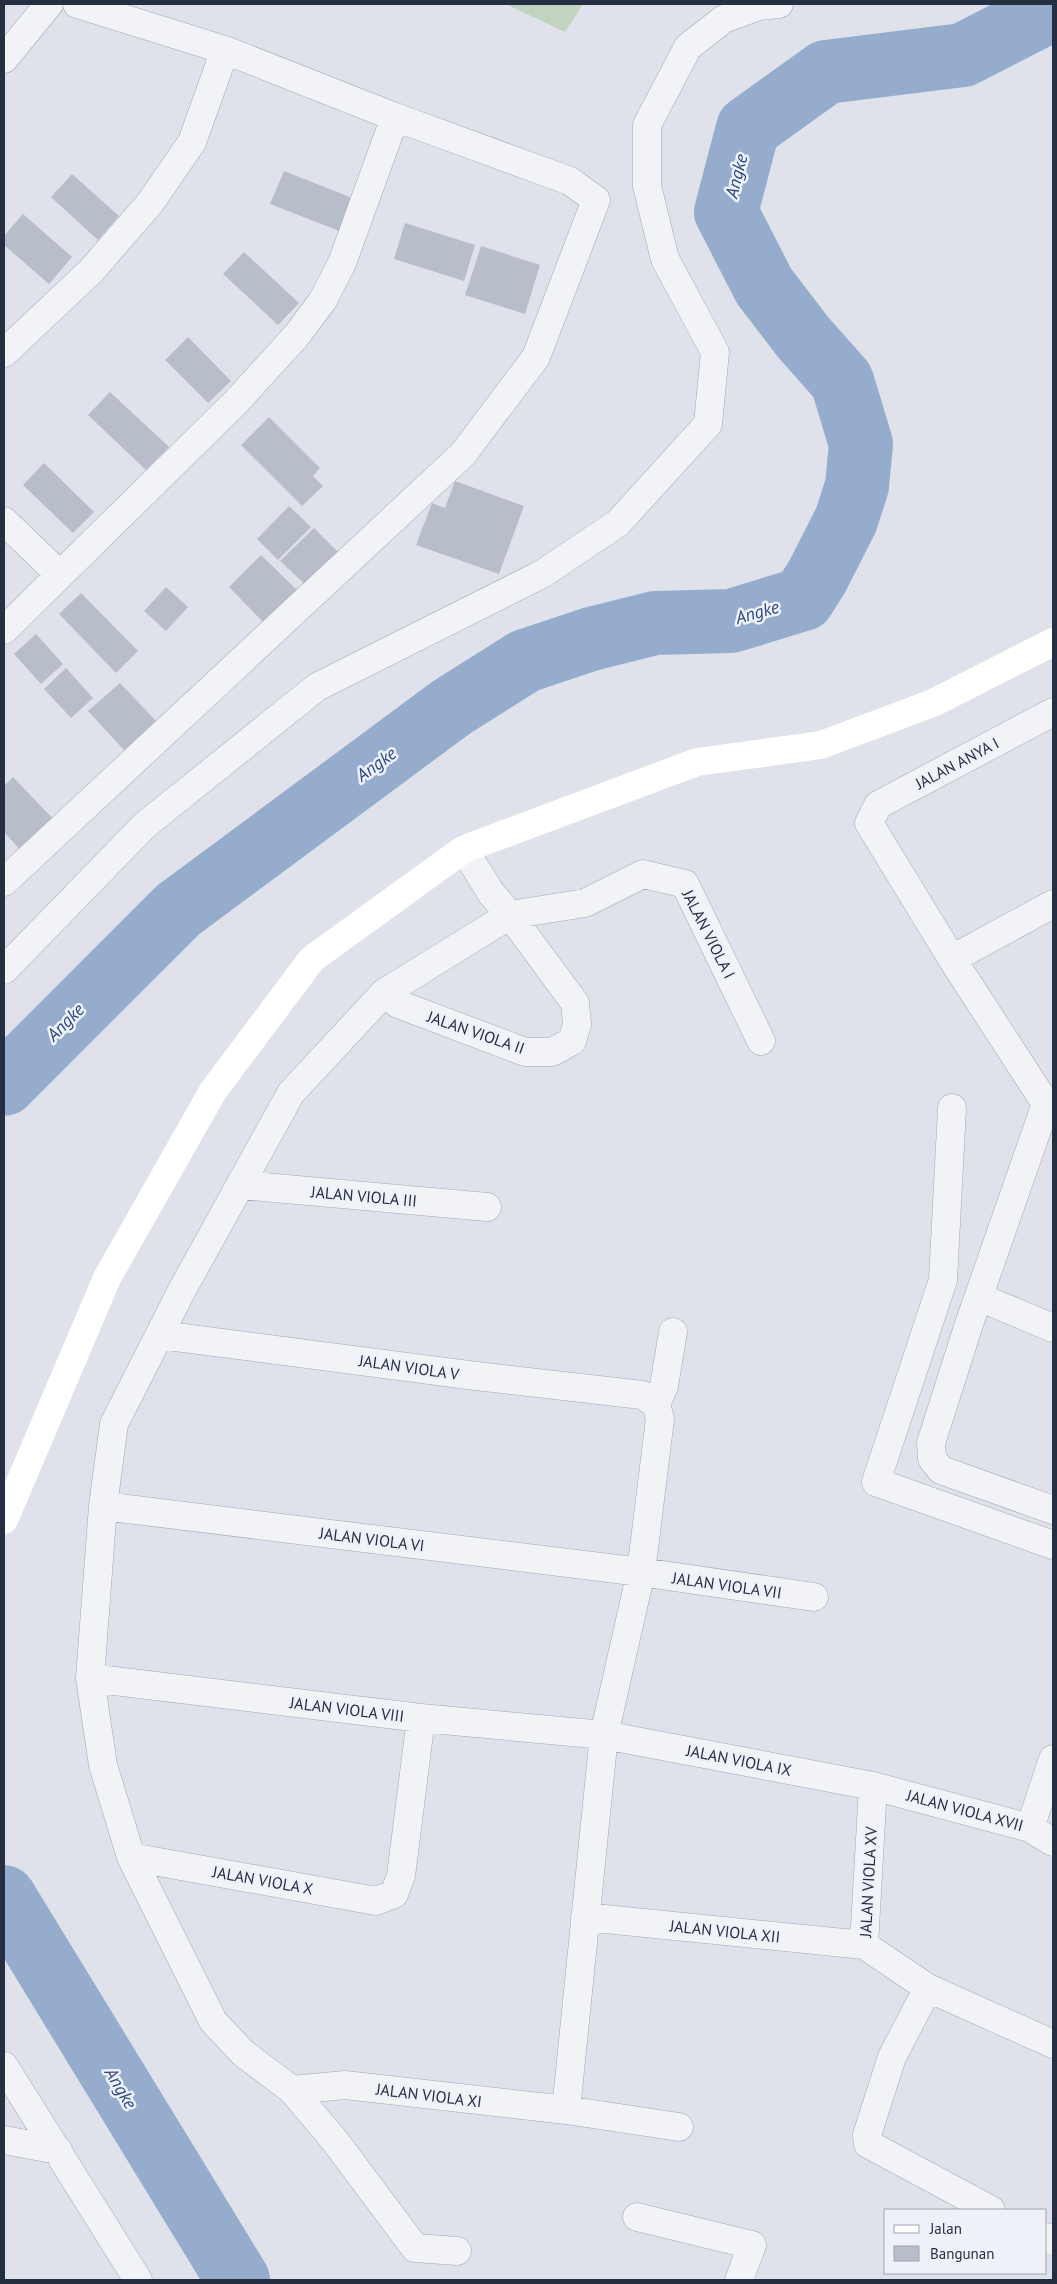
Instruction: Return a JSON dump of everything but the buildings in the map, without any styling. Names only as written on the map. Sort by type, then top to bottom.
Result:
[{"type":"street","points":[[4,58],[49,4]]},
{"type":"street","points":[[4,882],[463,454],[536,357],[596,200],[570,181],[395,117],[225,50],[77,4]]},
{"type":"street","points":[[4,970],[145,825],[317,687],[542,574],[580,549],[618,523],[708,424],[716,352],[665,259],[647,186],[647,125],[688,47],[724,19],[759,6],[779,4]]},
{"type":"street","points":[[4,353],[91,271],[150,203],[192,142],[225,50]]},
{"type":"street","points":[[4,630],[236,402],[297,335],[323,300],[342,263],[395,117]]},
{"type":"street","points":[[4,521],[60,576]]},
{"type":"street","points":[[4,1520],[107,1278],[213,1091],[312,959],[464,850],[697,762],[821,745],[933,703],[1053,642]]},
{"type":"street","name":"JALAN ANYA I","points":[[952,959],[868,823],[878,805],[1053,712]]},
{"type":"street","points":[[457,2251],[416,2248],[335,2141],[292,2090],[243,2053],[213,2021],[132,1857],[103,1765],[90,1678],[103,1506],[114,1424],[182,1290],[291,1093],[384,993],[510,915],[490,893],[464,850]]},
{"type":"street","name":"JALAN VIOLA I","points":[[510,915],[585,903],[643,874],[685,884],[761,1041]]},
{"type":"street","points":[[1053,904],[952,959],[1051,1103],[979,1297],[931,1443],[932,1459],[941,1470],[1053,1510]]},
{"type":"street","name":"JALAN VIOLA II","points":[[384,993],[398,1004],[524,1052],[552,1052],[572,1041],[576,1024],[575,1003],[510,915]]},
{"type":"street","points":[[952,1108],[943,1280],[876,1482],[1053,1545]]},
{"type":"street","name":"JALAN VIOLA III","points":[[241,1185],[487,1206]]},
{"type":"street","points":[[979,1297],[1053,1328]]},
{"type":"street","points":[[566,2110],[604,1734],[640,1572],[660,1419],[656,1404],[664,1386],[673,1332]]},
{"type":"street","name":"JALAN VIOLA V","points":[[160,1335],[476,1376],[642,1395],[656,1404]]},
{"type":"street","name":"JALAN VIOLA VI","points":[[103,1506],[640,1572]]},
{"type":"street","name":"JALAN VIOLA VII","points":[[640,1572],[814,1597]]},
{"type":"street","name":"JALAN VIOLA VIII","points":[[90,1678],[421,1718],[604,1734]]},
{"type":"street","name":"JALAN VIOLA X","points":[[132,1857],[376,1901],[394,1894],[401,1876],[421,1718]]},
{"type":"street","name":"JALAN VIOLA IX","points":[[604,1734],[873,1786]]},
{"type":"street","points":[[1030,1828],[1053,1760]]},
{"type":"street","name":"JALAN VIOLA XVII","points":[[873,1786],[1030,1828],[1053,1842]]},
{"type":"street","name":"JALAN VIOLA XV","points":[[873,1786],[864,1946],[928,1988],[1053,2044]]},
{"type":"street","name":"JALAN VIOLA XII","points":[[585,1917],[864,1946]]},
{"type":"street","points":[[928,1988],[892,2057],[867,2134],[868,2144],[989,2209]]},
{"type":"street","points":[[4,2066],[138,2280]]},
{"type":"street","name":"JALAN VIOLA XI","points":[[292,2090],[345,2085],[566,2110],[679,2127]]},
{"type":"street","points":[[4,2140],[58,2150]]},
{"type":"street","points":[[636,2217],[752,2245],[739,2280]]},
{"type":"green space","points":[[506,4],[583,4],[565,32]]},
{"type":"waterway","name":"Angke","points":[[4,1084],[178,910],[452,707],[525,661],[591,639],[655,623],[731,621],[803,599],[817,577],[846,520],[857,486],[861,444],[842,381],[803,337],[764,286],[726,212],[748,128],[826,72],[963,55],[1047,12],[1050,4]]},
{"type":"waterway","name":"Angke","points":[[4,1897],[238,2280]]}]
